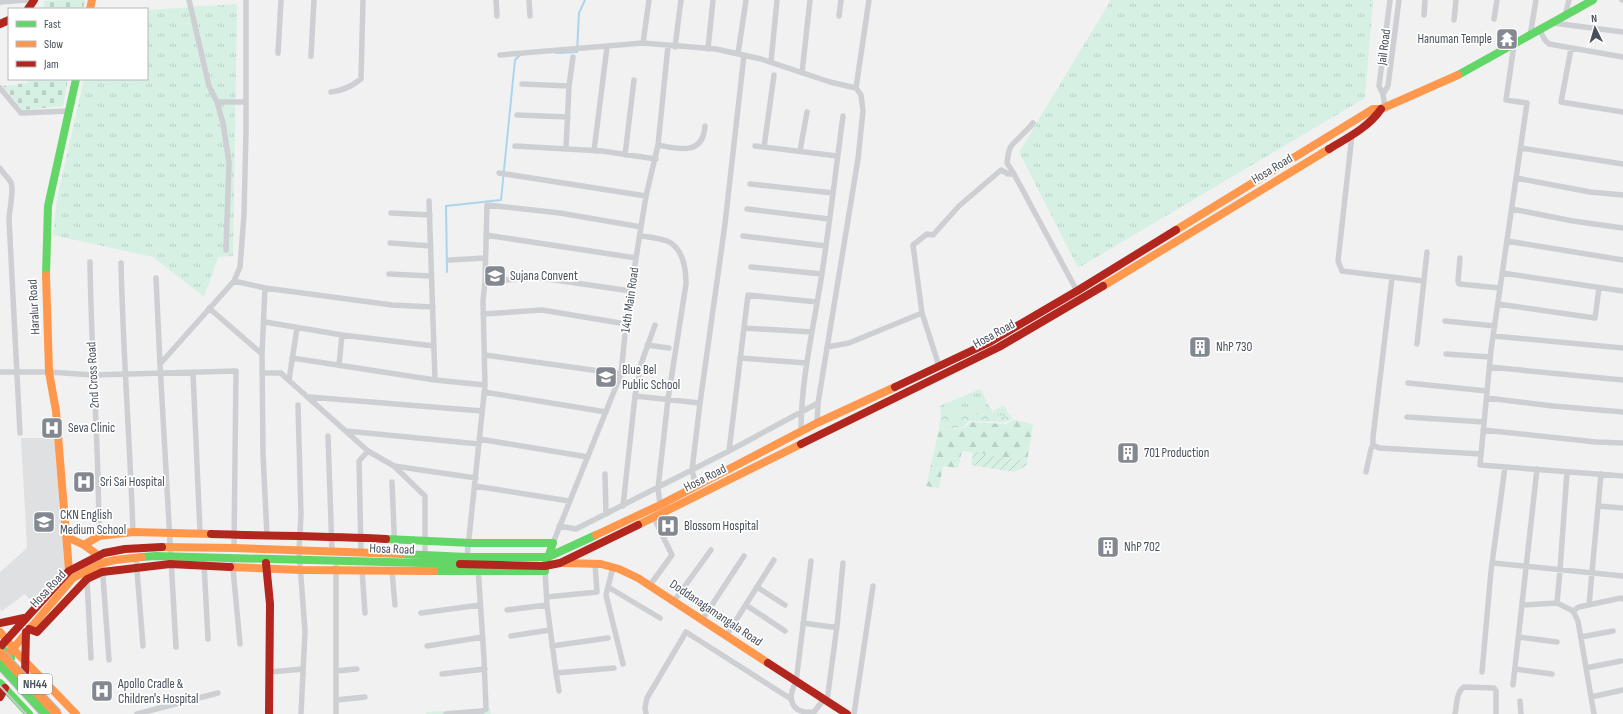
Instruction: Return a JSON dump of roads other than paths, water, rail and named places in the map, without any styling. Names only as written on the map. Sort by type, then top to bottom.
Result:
[{"type":"main road","name":"Hosa Road","points":[[546,564],[559,552],[696,487],[817,423],[988,343],[1077,291],[1373,109],[1383,108],[1458,75],[1593,0]]},
{"type":"main road","name":"Haralur Road","points":[[69,571],[56,411],[49,372],[45,262],[48,206],[76,80]]},
{"type":"main road","name":"Hosa Road","points":[[335,561],[361,553],[467,556],[546,564],[560,563],[999,347],[1178,242],[1352,135],[1375,118],[1383,108]]},
{"type":"main road","points":[[760,452],[768,461]]},
{"type":"main road","points":[[84,544],[99,536],[133,532],[200,532],[267,536],[332,536],[468,542],[553,543],[546,564],[478,569],[392,571],[362,570],[335,561],[301,570],[233,568],[204,562]]},
{"type":"main road","points":[[67,537],[84,544],[101,564]]},
{"type":"main road","name":"Hosa Road","points":[[0,665],[7,651],[28,631],[73,578],[87,575],[101,564],[104,553],[135,548],[204,562],[232,558],[265,559],[300,555]]},
{"type":"main road","name":"Hosa Road","points":[[1,642],[27,617],[69,571],[115,560],[137,562],[170,556],[234,548],[300,555],[335,561],[478,569]]},
{"type":"main road","points":[[559,552],[560,563]]},
{"type":"main road","points":[[265,559],[270,604],[269,714]]},
{"type":"main road","name":"Doddanagamangala Road","points":[[560,563],[601,564],[613,567],[638,578],[847,714]]},
{"type":"main road","points":[[0,623],[27,617]]},
{"type":"main road","points":[[25,674],[28,631]]},
{"type":"main road","name":"NH44","points":[[1,642],[25,674],[63,714]]},
{"type":"main road","points":[[7,651],[25,661],[76,714]]},
{"type":"main road","points":[[7,651],[57,714]]},
{"type":"main road","points":[[0,665],[46,714]]},
{"type":"main road","name":"NH44","points":[[0,671],[40,714]]},
{"type":"main road","points":[[0,697],[2,686]]},
{"type":"main road","points":[[2,686],[29,714]]},
{"type":"street","points":[[0,2],[26,0]]},
{"type":"street","points":[[189,0],[209,86],[217,102],[223,123],[229,162],[226,250]]},
{"type":"street","points":[[160,364],[234,281],[240,267],[242,252],[246,102],[246,0]]},
{"type":"street","points":[[278,53],[281,0]]},
{"type":"street","points":[[311,56],[314,0]]},
{"type":"street","points":[[331,92],[338,92],[352,86],[361,79],[363,0]]},
{"type":"street","points":[[496,0],[497,16]]},
{"type":"street","points":[[529,0],[530,16]]},
{"type":"street","points":[[644,43],[649,0]]},
{"type":"street","points":[[675,46],[681,0]]},
{"type":"street","points":[[708,49],[713,0]]},
{"type":"street","points":[[696,487],[692,470],[725,224],[746,0]]},
{"type":"street","points":[[771,62],[777,0]]},
{"type":"street","points":[[802,73],[810,0]]},
{"type":"street","points":[[839,16],[841,0]]},
{"type":"street","points":[[856,88],[869,0]]},
{"type":"street","name":"Jail Road","points":[[1383,108],[1383,94],[1379,86],[1390,0]]},
{"type":"street","points":[[1383,94],[1388,86],[1399,0]]},
{"type":"street","points":[[1424,15],[1425,0]]},
{"type":"street","points":[[1454,20],[1456,0]]},
{"type":"street","points":[[1494,19],[1497,0]]},
{"type":"street","points":[[1530,36],[1536,0]]},
{"type":"street","points":[[1565,16],[1569,0]]},
{"type":"street","points":[[1553,23],[1623,32]]},
{"type":"street","points":[[1540,30],[1545,40],[1549,44],[1623,57]]},
{"type":"street","points":[[500,55],[644,43],[708,49],[741,55],[771,62],[830,82],[856,88],[861,95],[863,111],[858,159],[818,403],[817,423]]},
{"type":"street","points":[[1514,45],[1506,100],[1527,102],[1490,357],[1480,465],[1623,476]]},
{"type":"street","name":"14th Main Road","points":[[553,543],[620,374],[626,324],[646,196],[656,159],[668,46]]},
{"type":"street","points":[[594,150],[607,47]]},
{"type":"street","points":[[1571,49],[1561,102],[1623,112]]},
{"type":"street","points":[[566,148],[569,86],[573,57]]},
{"type":"street","points":[[764,147],[774,75]]},
{"type":"street","points":[[625,155],[634,80]]},
{"type":"street","points":[[522,84],[569,86]]},
{"type":"street","points":[[0,88],[21,113],[69,112]]},
{"type":"street","points":[[217,102],[246,102]]},
{"type":"street","points":[[800,150],[806,112]]},
{"type":"street","points":[[516,115],[568,117]]},
{"type":"street","points":[[801,431],[801,412],[807,363],[822,274],[843,116]]},
{"type":"street","points":[[1032,123],[1020,138],[1012,145],[1008,152],[1006,163],[1014,174],[1077,291]]},
{"type":"street","points":[[658,145],[684,149],[692,148],[699,144],[704,136],[705,126]]},
{"type":"street","points":[[1352,135],[1338,262],[1342,272],[1424,281]]},
{"type":"street","points":[[514,146],[594,150],[656,159]]},
{"type":"street","points":[[755,146],[800,150],[838,156]]},
{"type":"street","points":[[1521,148],[1623,164]]},
{"type":"street","points":[[0,168],[2,176],[10,181],[12,187],[9,220],[20,433]]},
{"type":"street","points":[[939,366],[922,313],[913,246],[927,234],[933,236],[959,206],[1001,170],[1008,174],[1014,174]]},
{"type":"street","points":[[500,173],[646,196]]},
{"type":"street","points":[[1516,178],[1590,192],[1623,195]]},
{"type":"street","points":[[750,184],[833,193]]},
{"type":"street","points":[[429,201],[435,380]]},
{"type":"street","points":[[467,556],[485,385],[483,314],[487,205],[560,213],[641,227]]},
{"type":"street","points":[[747,209],[829,219]]},
{"type":"street","points":[[1512,209],[1573,221],[1623,228]]},
{"type":"street","points":[[391,213],[430,216]]},
{"type":"street","points":[[486,235],[636,258]]},
{"type":"street","points":[[640,236],[656,238],[671,243],[681,255],[686,270],[686,284],[668,399],[658,488],[660,505]]},
{"type":"street","points":[[743,236],[826,246]]},
{"type":"street","points":[[1507,241],[1623,260]]},
{"type":"street","points":[[390,243],[431,246]]},
{"type":"street","points":[[1418,344],[1427,252]]},
{"type":"street","points":[[450,260],[485,258]]},
{"type":"street","points":[[1460,258],[1459,284],[1500,288]]},
{"type":"street","name":"2nd Cross Road","points":[[90,262],[93,375],[98,465],[99,536]]},
{"type":"street","points":[[121,263],[133,532]]},
{"type":"street","points":[[751,267],[822,274]]},
{"type":"street","points":[[1502,273],[1623,291]]},
{"type":"street","points":[[390,274],[431,276]]},
{"type":"street","points":[[156,278],[160,374],[176,647]]},
{"type":"street","points":[[485,281],[541,278],[631,291]]},
{"type":"street","points":[[1366,472],[1373,445],[1392,278]]},
{"type":"street","points":[[234,281],[265,288],[392,305],[432,307]]},
{"type":"street","points":[[265,288],[265,322],[262,354],[263,454],[267,536]]},
{"type":"street","points":[[1498,304],[1595,318],[1599,288]]},
{"type":"street","points":[[730,451],[748,295],[817,302]]},
{"type":"street","points":[[209,308],[262,354]]},
{"type":"street","points":[[483,314],[542,310],[626,324]]},
{"type":"street","points":[[827,347],[849,343],[922,313]]},
{"type":"street","points":[[1445,321],[1495,326]]},
{"type":"street","points":[[265,322],[342,335],[434,346]]},
{"type":"street","points":[[623,506],[635,396],[641,364],[655,325]]},
{"type":"street","points":[[289,380],[297,328]]},
{"type":"street","points":[[744,328],[812,332]]},
{"type":"street","points":[[339,365],[342,335]]},
{"type":"street","points":[[1493,336],[1623,348]]},
{"type":"street","points":[[648,345],[669,348]]},
{"type":"street","points":[[1446,354],[1490,357]]},
{"type":"street","points":[[485,355],[620,374]]},
{"type":"street","points":[[292,358],[435,380],[485,385]]},
{"type":"street","points":[[740,358],[807,363]]},
{"type":"street","points":[[1490,367],[1623,380]]},
{"type":"street","points":[[0,372],[49,372],[93,375],[236,371],[234,548]]},
{"type":"street","points":[[193,373],[200,532]]},
{"type":"street","points":[[263,373],[281,373],[368,451],[394,466],[425,496],[425,555]]},
{"type":"street","points":[[1408,383],[1487,391]]},
{"type":"street","points":[[484,392],[606,412]]},
{"type":"street","points":[[635,396],[700,403]]},
{"type":"street","points":[[309,397],[482,411]]},
{"type":"street","points":[[1487,398],[1623,412]]},
{"type":"street","points":[[559,526],[576,529],[730,451],[818,403]]},
{"type":"street","points":[[298,405],[301,515],[300,555],[305,631],[301,714]]},
{"type":"street","points":[[1407,417],[1484,422]]},
{"type":"street","points":[[1483,430],[1596,442],[1623,443]]},
{"type":"street","points":[[346,431],[479,442],[588,457]]},
{"type":"street","points":[[328,436],[332,536],[335,561],[336,714]]},
{"type":"street","points":[[1373,445],[1379,448],[1481,454]]},
{"type":"street","points":[[361,553],[359,461],[368,451]]},
{"type":"street","points":[[394,466],[476,478]]},
{"type":"street","points":[[1482,672],[1493,563],[1505,467]]},
{"type":"street","points":[[1513,685],[1537,469]]},
{"type":"street","points":[[1557,603],[1567,472]]},
{"type":"street","points":[[605,474],[606,514]]},
{"type":"street","points":[[1589,605],[1600,474]]},
{"type":"street","points":[[392,482],[395,554]]},
{"type":"street","points":[[475,486],[569,501]]},
{"type":"street","points":[[1598,506],[1623,508]]},
{"type":"street","points":[[650,585],[672,555],[654,518]]},
{"type":"street","points":[[674,601],[711,550]]},
{"type":"street","points":[[702,620],[744,556]]},
{"type":"street","points":[[232,558],[240,644]]},
{"type":"street","points":[[726,636],[774,560]]},
{"type":"street","points":[[811,561],[796,682],[792,688],[791,699],[793,706],[806,713],[814,713],[825,700],[837,626],[843,563]]},
{"type":"street","points":[[137,562],[144,646]]},
{"type":"street","points":[[204,562],[208,639]]},
{"type":"street","points":[[1493,563],[1623,576]]},
{"type":"street","points":[[101,564],[109,660]]},
{"type":"street","points":[[546,564],[547,605],[558,691]]},
{"type":"street","points":[[547,597],[597,592],[596,564]]},
{"type":"street","points":[[613,567],[606,595],[623,664]]},
{"type":"street","points":[[446,714],[482,712],[486,709],[485,669],[478,569]]},
{"type":"street","points":[[362,570],[365,612]]},
{"type":"street","points":[[392,571],[395,605]]},
{"type":"street","points":[[87,575],[91,658]]},
{"type":"street","points":[[854,714],[873,586]]},
{"type":"street","points":[[608,587],[660,618]]},
{"type":"street","points":[[757,587],[786,605]]},
{"type":"street","points":[[1573,611],[1579,607],[1621,598],[1623,599]]},
{"type":"street","points":[[1522,605],[1557,603],[1573,611],[1578,621],[1594,714]]},
{"type":"street","points":[[746,604],[785,631]]},
{"type":"street","points":[[422,613],[480,605]]},
{"type":"street","points":[[507,610],[547,605]]},
{"type":"street","points":[[803,623],[832,627],[837,626]]},
{"type":"street","points":[[511,636],[550,630]]},
{"type":"street","points":[[1581,637],[1613,631]]},
{"type":"street","points":[[646,714],[645,707],[647,698],[686,632],[791,699]]},
{"type":"street","points":[[427,646],[483,637]]},
{"type":"street","points":[[1518,637],[1557,642]]},
{"type":"street","points":[[552,646],[608,638]]},
{"type":"street","points":[[1586,668],[1621,661]]},
{"type":"street","points":[[556,673],[614,668]]},
{"type":"street","points":[[270,672],[303,669]]},
{"type":"street","points":[[336,671],[357,669]]},
{"type":"street","points":[[442,674],[485,669]]},
{"type":"street","points":[[1515,670],[1552,674]]},
{"type":"street","points":[[1455,714],[1458,695],[1464,687],[1494,688],[1496,691],[1496,714]]},
{"type":"street","points":[[1591,697],[1623,690]]},
{"type":"street","points":[[137,714],[218,693]]},
{"type":"street","points":[[336,700],[365,697]]},
{"type":"street","points":[[1520,701],[1521,714]]},
{"type":"waterway","points":[[556,53],[577,52],[579,13],[585,0]]},
{"type":"waterway","points":[[447,272],[446,206],[501,200],[515,60],[520,55]]},
{"type":"railway","points":[[0,686],[26,714]]},
{"type":"place","name":"Hanuman Temple","points":[[1507,39]]},
{"type":"place","name":"Sujana Convent","points":[[495,276]]},
{"type":"place","name":"NhP 730","points":[[1200,347]]},
{"type":"place","name":"Blue Bel Public School","points":[[606,377]]},
{"type":"place","name":"Seva Clinic","points":[[52,428]]},
{"type":"place","name":"701 Production","points":[[1128,453]]},
{"type":"place","name":"Sri Sai Hospital","points":[[84,482]]},
{"type":"place","name":"CKN English Medium School","points":[[44,522]]},
{"type":"place","name":"Blossom Hospital","points":[[668,526]]},
{"type":"place","name":"NhP 702","points":[[1108,547]]},
{"type":"place","name":"Apollo Cradle & Children's Hospital","points":[[102,691]]}]
